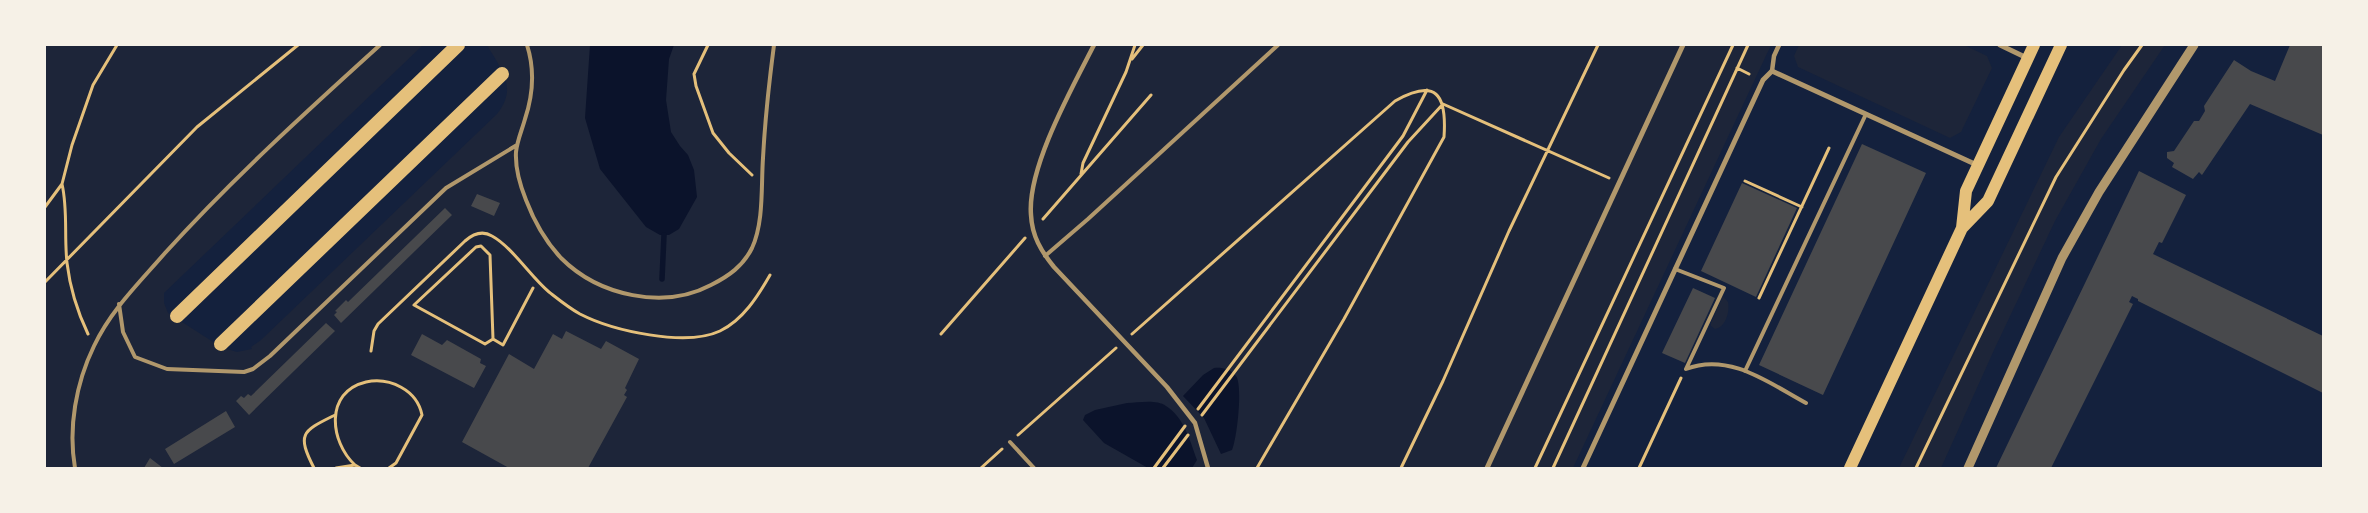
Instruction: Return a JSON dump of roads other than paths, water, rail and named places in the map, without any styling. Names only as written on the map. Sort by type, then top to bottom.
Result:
[{"type":"highway","points":[[177,316],[458,45]]},
{"type":"highway","points":[[221,344],[502,74]]},
{"type":"main road","points":[[1850,468],[1962,228],[1966,191],[2034,45]]},
{"type":"main road","points":[[1962,228],[1988,201],[2062,45]]},
{"type":"street","points":[[1094,45],[1042,156],[1035,178],[1031,215],[1033,229],[1039,248],[1045,256],[1125,340],[1167,387],[1195,423],[1208,468]]},
{"type":"street","points":[[1487,468],[1683,45]]},
{"type":"street","points":[[1583,468],[1763,80],[1772,71],[1774,56],[1779,45]]},
{"type":"street","points":[[2000,45],[2028,58]]},
{"type":"street","points":[[1968,468],[2062,258],[2099,192],[2194,45]]},
{"type":"street","points":[[1772,71],[1978,165]]},
{"type":"lane","points":[[75,468],[73,440],[77,398],[82,378],[94,345],[119,304],[192,223],[272,143],[380,45]]},
{"type":"lane","points":[[527,45],[532,74],[532,94],[517,144],[517,170],[527,201],[543,234],[560,257],[571,267],[596,282],[640,297],[656,299],[682,297],[703,290],[736,270],[745,261],[756,240],[766,107],[774,45]]},
{"type":"lane","points":[[1045,256],[1278,45]]},
{"type":"lane","points":[[1745,371],[1866,114]]},
{"type":"lane","points":[[119,304],[123,332],[135,357],[167,369],[248,371],[270,356],[446,188],[517,144]]},
{"type":"lane","points":[[1674,269],[1724,288],[1686,369],[1705,363],[1732,366],[1806,403]]},
{"type":"lane","points":[[1010,442],[1034,468]]},
{"type":"waterway","points":[[662,279],[664,235]]}]
